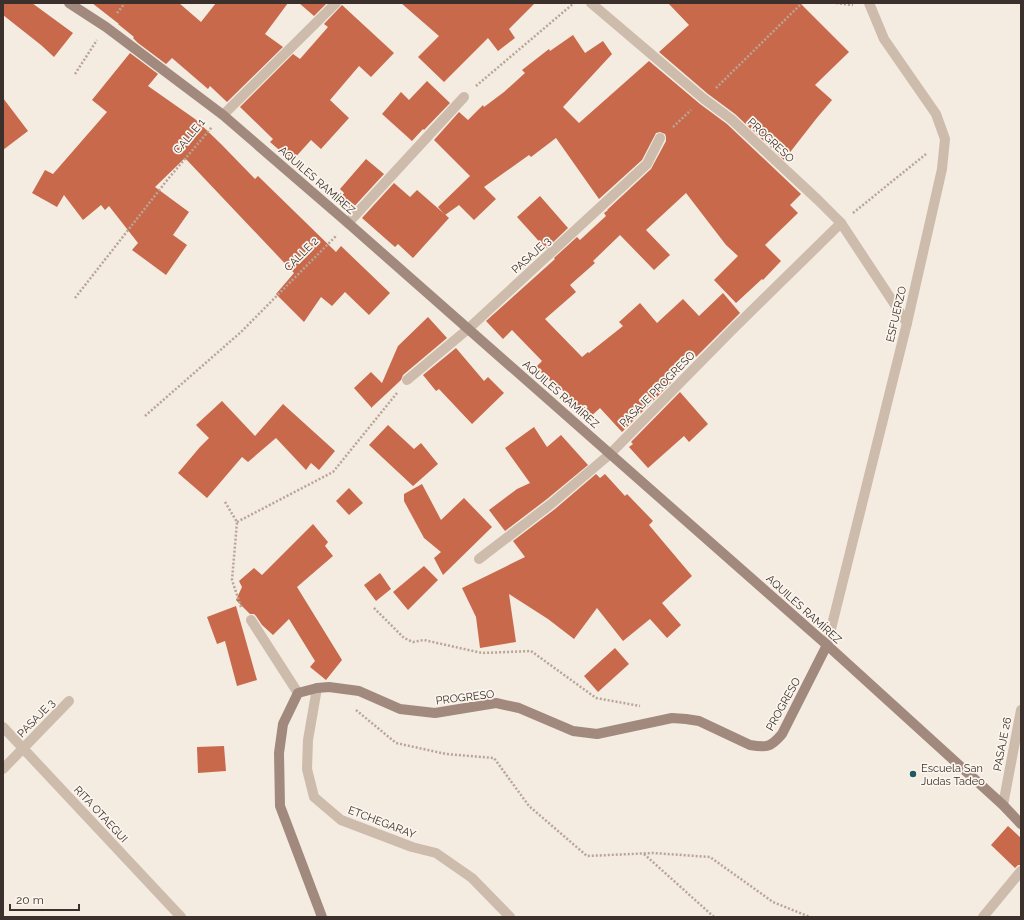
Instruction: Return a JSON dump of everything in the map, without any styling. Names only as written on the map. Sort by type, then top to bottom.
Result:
[{"type":"street","name":"AQUILES RAMÍREZ","points":[[69,3],[106,27],[223,115],[468,328],[827,645],[1021,824]]},
{"type":"street","points":[[223,115],[336,3]]},
{"type":"street","name":"PROGRESO","points":[[591,3],[704,99],[731,119],[841,223],[906,322]]},
{"type":"street","name":"ESFUERZO","points":[[827,645],[942,169],[945,139],[936,114],[884,39],[869,3]]},
{"type":"street","points":[[348,223],[464,97]]},
{"type":"street","name":"PASAJE 3","points":[[407,380],[468,328],[647,164],[660,138]]},
{"type":"street","name":"PASAJE PROGRESO","points":[[479,559],[552,504],[610,454],[841,223]]},
{"type":"street","points":[[251,620],[298,693],[283,724],[279,753],[280,806],[322,917]]},
{"type":"street","name":"PROGRESO","points":[[298,693],[317,688],[329,687],[359,691],[400,709],[435,713],[496,704],[519,708],[573,731],[598,734],[672,718],[686,719],[699,721],[750,745],[758,747],[775,743],[782,734],[827,645]]},
{"type":"street","name":"ETCHEGARAY","points":[[317,688],[308,740],[307,769],[314,796],[341,820],[412,847],[436,853],[472,878],[510,917]]},
{"type":"street","name":"PASAJE 3","points":[[3,769],[69,701]]},
{"type":"street","name":"PASAJE 26","points":[[1002,806],[1021,710]]},
{"type":"street","name":"RITA OTAEGUI","points":[[3,727],[181,917]]},
{"type":"street","points":[[983,917],[1021,871]]},
{"type":"path","points":[[464,97],[574,3]]},
{"type":"path","points":[[660,138],[704,99],[802,3]]},
{"type":"path","name":"CALLE 1","points":[[75,298],[168,179],[223,115]]},
{"type":"path","points":[[841,223],[945,139]]},
{"type":"path","name":"CALLE 2","points":[[145,416],[241,332],[348,223]]},
{"type":"path","points":[[237,522],[333,472],[407,380]]},
{"type":"path","points":[[225,502],[237,522],[232,580],[241,607],[251,620]]},
{"type":"path","points":[[374,608],[404,638],[413,642],[424,640],[482,653],[531,651],[596,698],[645,707]]},
{"type":"path","points":[[353,708],[396,743],[446,754],[494,758],[529,806],[587,856],[653,853],[710,857],[773,902],[810,917]]},
{"type":"path","points":[[644,853],[714,917]]},
{"type":"building","points":[[3,3],[32,3],[73,33],[54,57],[3,15]]},
{"type":"building","points":[[92,3],[179,3],[201,22],[216,3],[288,3],[265,34],[283,47],[227,102],[210,86],[208,89],[172,58],[166,64],[138,43],[133,38],[134,37]]},
{"type":"building","points":[[299,3],[327,3],[314,16]]},
{"type":"building","points":[[401,3],[535,3],[509,29],[515,38],[498,51],[488,38],[444,82],[418,57],[439,36]]},
{"type":"building","points":[[668,3],[800,3],[849,52],[815,85],[832,100],[784,160],[735,114],[708,94],[659,52],[689,25]]},
{"type":"building","points":[[342,5],[394,53],[371,77],[359,66],[330,100],[349,118],[321,149],[311,140],[292,161],[270,142],[273,139],[240,107],[293,54],[300,59],[328,27],[324,24]]},
{"type":"building","points":[[573,35],[585,53],[603,41],[612,54],[563,107],[579,123],[649,61],[700,104],[727,124],[801,194],[790,205],[798,213],[765,245],[781,261],[763,280],[762,279],[736,303],[714,280],[738,256],[726,245],[686,193],[646,230],[670,255],[654,270],[620,235],[593,261],[595,263],[570,285],[576,292],[545,319],[582,357],[623,326],[619,322],[640,303],[657,323],[683,299],[699,316],[723,293],[740,313],[696,357],[692,353],[667,378],[671,383],[622,432],[600,408],[588,419],[555,382],[553,384],[536,367],[542,361],[512,330],[503,339],[486,321],[555,259],[554,258],[577,237],[580,240],[606,216],[604,213],[607,210],[651,169],[666,141],[665,134],[660,132],[656,133],[642,160],[599,199],[556,138],[531,157],[529,155],[484,187],[496,199],[474,220],[459,205],[445,215],[438,207],[470,176],[434,140],[459,112],[468,120],[483,105],[484,107],[504,92],[525,73],[522,70],[549,49],[550,51]]},
{"type":"building","points":[[130,53],[158,74],[148,86],[195,119],[255,179],[258,176],[336,252],[341,246],[390,293],[369,315],[345,292],[332,306],[321,297],[304,322],[276,294],[294,273],[185,158],[155,187],[189,212],[173,235],[187,245],[166,275],[132,250],[138,243],[109,206],[105,210],[101,205],[83,220],[64,195],[57,207],[32,193],[45,170],[53,174],[107,112],[92,100]]},
{"type":"building","points":[[427,81],[450,103],[412,141],[382,114],[401,92],[409,100]]},
{"type":"building","points":[[3,98],[28,131],[3,150]]},
{"type":"building","points":[[366,159],[384,174],[350,211],[338,200],[344,193],[340,189]]},
{"type":"building","points":[[394,183],[410,197],[417,190],[449,218],[413,258],[398,244],[395,247],[362,218]]},
{"type":"building","points":[[540,196],[568,228],[546,249],[517,217]]},
{"type":"building","points":[[428,317],[447,338],[403,375],[401,380],[371,408],[354,388],[371,372],[382,383],[398,346]]},
{"type":"building","points":[[456,348],[484,381],[488,377],[504,393],[472,424],[439,389],[436,391],[423,375]]},
{"type":"building","points":[[680,392],[708,424],[689,442],[684,436],[648,468],[629,447],[633,444],[631,442]]},
{"type":"building","points":[[222,401],[255,436],[283,404],[335,451],[319,470],[311,463],[306,470],[276,438],[248,462],[242,457],[207,498],[178,473],[209,438],[196,425]]},
{"type":"building","points":[[388,425],[414,449],[421,443],[438,464],[413,486],[369,445]]},
{"type":"building","points":[[534,427],[547,447],[561,435],[588,465],[505,531],[489,510],[517,489],[530,483],[505,448]]},
{"type":"building","points":[[596,474],[600,478],[605,474],[625,496],[627,494],[653,521],[649,525],[692,576],[662,603],[681,625],[667,638],[650,619],[623,641],[597,608],[574,639],[548,619],[509,594],[516,642],[480,648],[476,617],[462,588],[525,557],[513,541],[555,509]]},
{"type":"building","points":[[422,484],[441,520],[464,498],[492,527],[443,575],[434,558],[441,552],[424,538],[404,501],[404,494]]},
{"type":"building","points":[[349,488],[363,503],[349,515],[336,501]]},
{"type":"building","points":[[313,524],[328,542],[325,546],[333,556],[297,587],[342,660],[326,680],[310,667],[315,661],[289,619],[273,635],[262,625],[254,614],[250,614],[236,600],[242,587],[239,581],[254,568],[262,575]]},
{"type":"building","points":[[424,566],[438,580],[408,610],[393,592]]},
{"type":"building","points":[[380,573],[391,589],[376,601],[364,585]]},
{"type":"building","points":[[236,606],[257,680],[237,686],[225,641],[217,644],[207,617]]},
{"type":"building","points":[[615,648],[629,664],[598,692],[584,676]]},
{"type":"building","points":[[224,746],[226,771],[198,773],[197,747]]},
{"type":"building","points":[[1008,826],[1021,838],[1021,865],[1018,865],[1015,868],[991,845]]},
{"type":"place","name":"Escuela San Judas Tadeo","points":[[913,774]]}]
